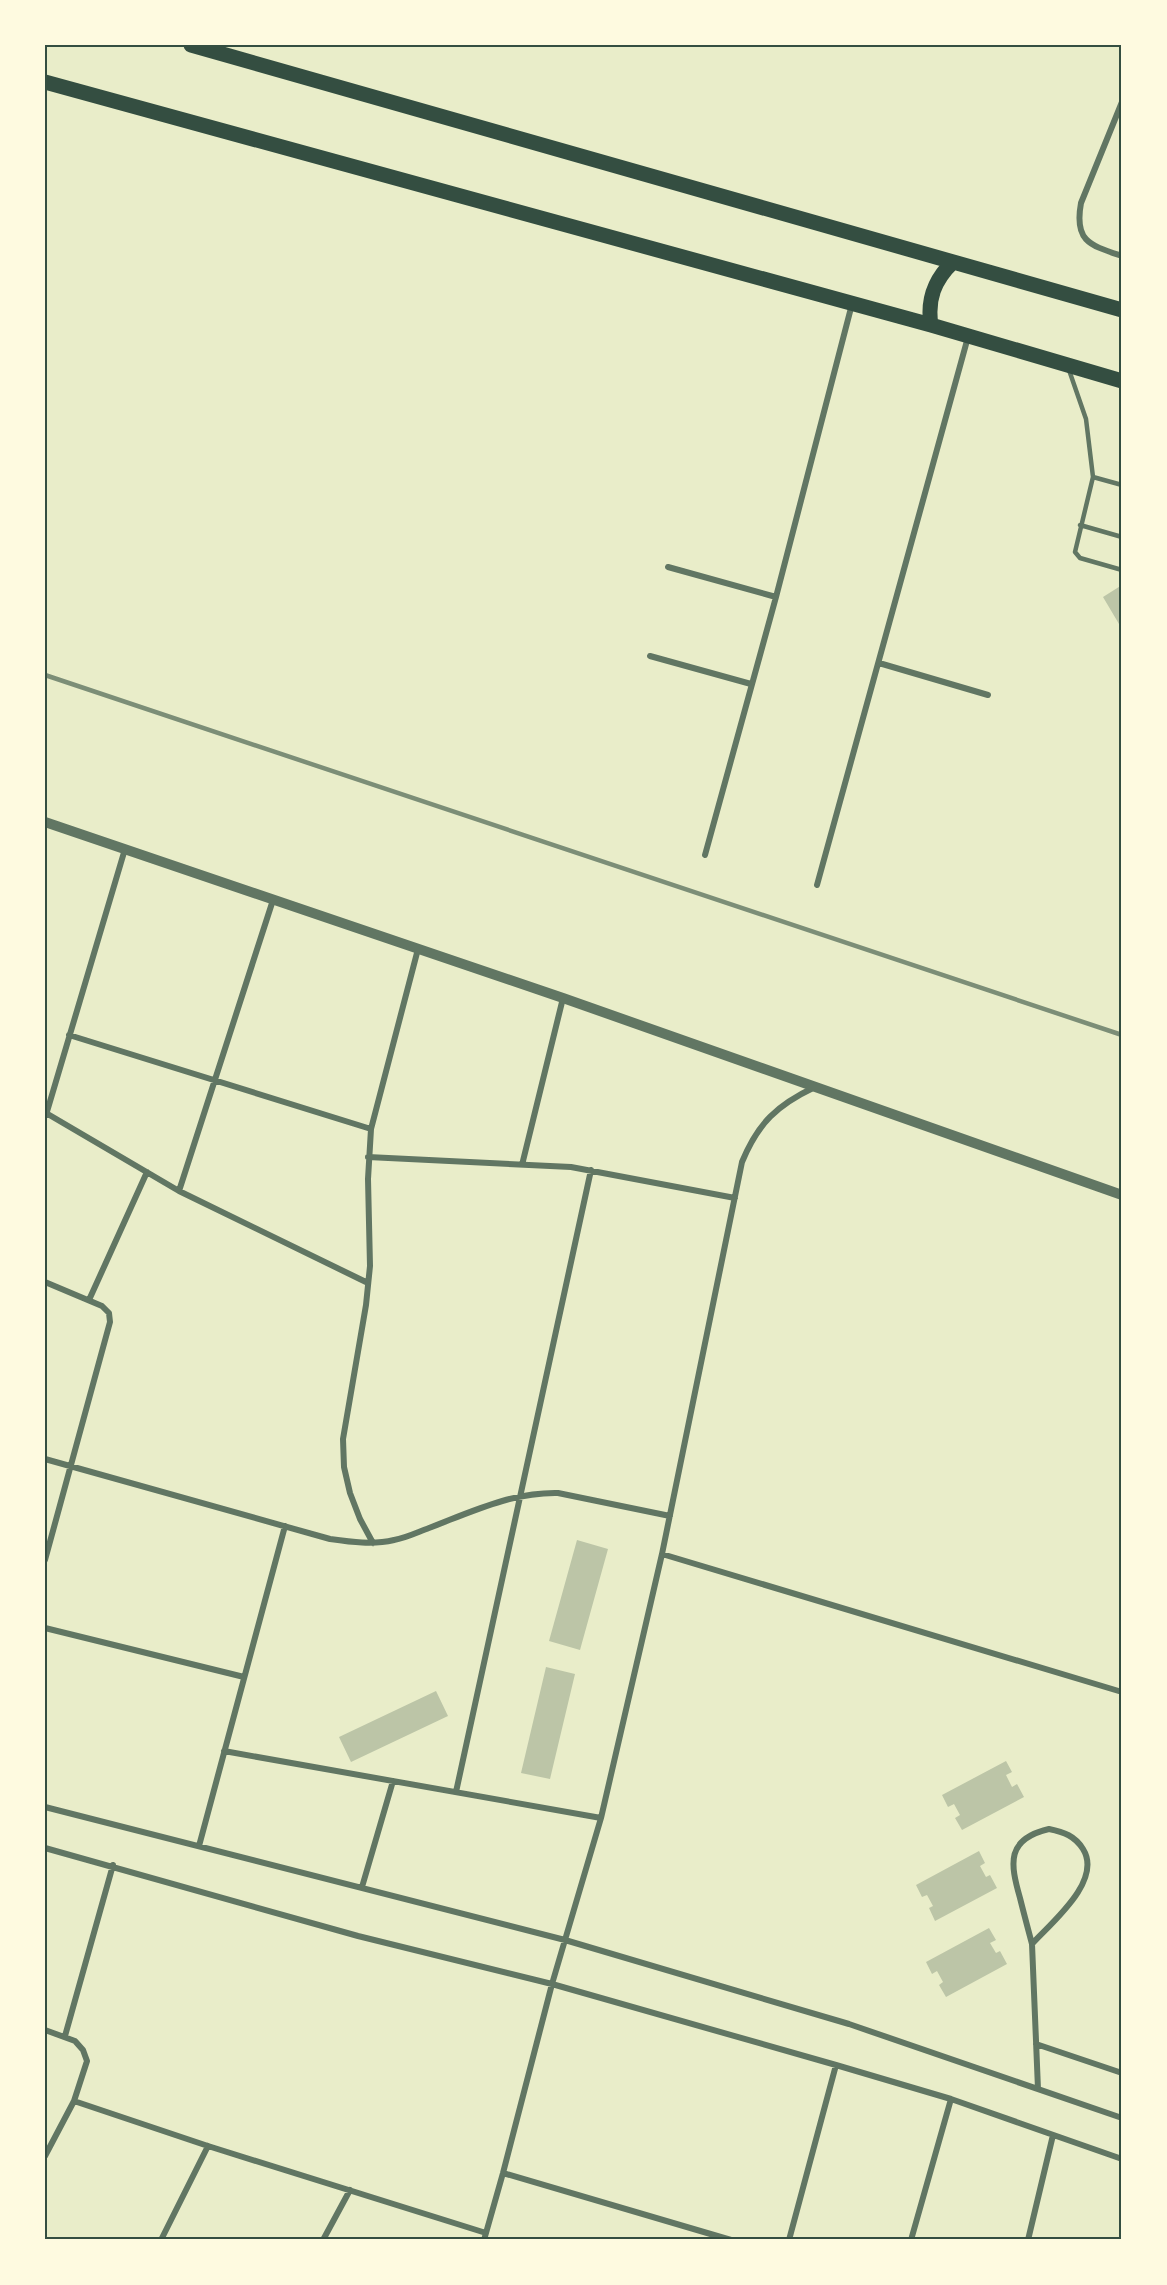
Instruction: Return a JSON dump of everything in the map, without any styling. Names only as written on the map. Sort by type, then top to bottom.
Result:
[{"type":"main road","points":[[198,46],[1122,310]]},
{"type":"main road","points":[[45,82],[931,325],[1122,381]]},
{"type":"main road","points":[[931,325],[932,291],[944,270],[953,262]]},
{"type":"street","points":[[1122,102],[1081,203],[1078,218],[1079,230],[1086,239],[1099,248],[1122,256]]},
{"type":"street","points":[[705,855],[776,597],[852,304]]},
{"type":"street","points":[[817,885],[969,337]]},
{"type":"street","points":[[668,567],[776,597]]},
{"type":"street","points":[[650,656],[751,684]]},
{"type":"street","points":[[879,663],[988,695]]},
{"type":"street","points":[[45,822],[563,998],[1122,1196]]},
{"type":"street","points":[[125,848],[46,1115],[178,1191],[368,1283]]},
{"type":"street","points":[[178,1191],[273,900]]},
{"type":"street","points":[[374,1543],[360,1519],[350,1493],[343,1439],[370,1266],[368,1157],[371,1129],[418,949]]},
{"type":"street","points":[[522,1165],[563,998]]},
{"type":"street","points":[[69,1035],[371,1129]]},
{"type":"street","points":[[484,2240],[552,1984],[601,1818],[662,1554],[742,1162],[750,1142],[777,1109],[794,1097],[816,1087]]},
{"type":"street","points":[[368,1157],[591,1170],[735,1198]]},
{"type":"street","points":[[456,1792],[591,1170]]},
{"type":"street","points":[[89,1300],[147,1172]]},
{"type":"street","points":[[45,1282],[102,1306],[109,1313],[110,1322],[45,1560]]},
{"type":"street","points":[[45,1459],[330,1539],[374,1543],[395,1540],[520,1495],[558,1492],[670,1516]]},
{"type":"street","points":[[199,1846],[285,1526]]},
{"type":"street","points":[[662,1554],[1122,1692]]},
{"type":"street","points":[[45,1628],[244,1677]]},
{"type":"street","points":[[224,1751],[601,1818]]},
{"type":"street","points":[[362,1887],[393,1781]]},
{"type":"street","points":[[45,1808],[565,1940],[849,2024],[1122,2118]]},
{"type":"street","points":[[1032,1944],[1086,1881],[1088,1866],[1085,1852],[1076,1839],[1064,1832],[1049,1829],[1034,1832],[1022,1841],[1014,1854],[1012,1869],[1032,1944],[1038,2089]]},
{"type":"street","points":[[45,1848],[357,1936],[552,1984],[836,2065],[951,2099],[1122,2159]]},
{"type":"street","points":[[65,2036],[113,1866]]},
{"type":"street","points":[[45,2030],[75,2041],[83,2050],[87,2061],[74,2101],[45,2156]]},
{"type":"street","points":[[1036,2044],[1122,2073]]},
{"type":"street","points":[[789,2240],[836,2065]]},
{"type":"street","points":[[911,2240],[951,2099]]},
{"type":"street","points":[[74,2101],[208,2146],[486,2233]]},
{"type":"street","points":[[1028,2240],[1053,2135]]},
{"type":"street","points":[[161,2240],[208,2146]]},
{"type":"street","points":[[503,2173],[731,2240]]},
{"type":"street","points":[[323,2240],[350,2190]]},
{"type":"lane","points":[[1066,365],[1086,419],[1093,477],[1075,547],[1077,556],[1122,570]]},
{"type":"lane","points":[[1093,477],[1122,485]]},
{"type":"lane","points":[[1080,525],[1122,537]]},
{"type":"building","points":[[1122,585],[1122,623],[1119,624],[1103,597]]},
{"type":"building","points":[[577,1540],[608,1549],[580,1650],[549,1641]]},
{"type":"building","points":[[546,1667],[575,1674],[550,1779],[521,1773]]},
{"type":"building","points":[[436,1691],[448,1716],[351,1762],[339,1737]]},
{"type":"building","points":[[1006,1761],[1012,1772],[1006,1775],[1012,1787],[1017,1784],[1024,1797],[962,1830],[955,1818],[960,1815],[954,1804],[948,1807],[942,1795]]},
{"type":"building","points":[[979,1851],[985,1863],[980,1866],[986,1877],[990,1875],[997,1888],[935,1921],[929,1908],[933,1906],[927,1895],[922,1897],[916,1885]]},
{"type":"building","points":[[989,1928],[996,1940],[990,1943],[996,1953],[1000,1951],[1007,1964],[946,1997],[939,1985],[943,1982],[937,1971],[932,1974],[926,1962]]},
{"type":"railway","points":[[45,675],[1122,1035]]}]
